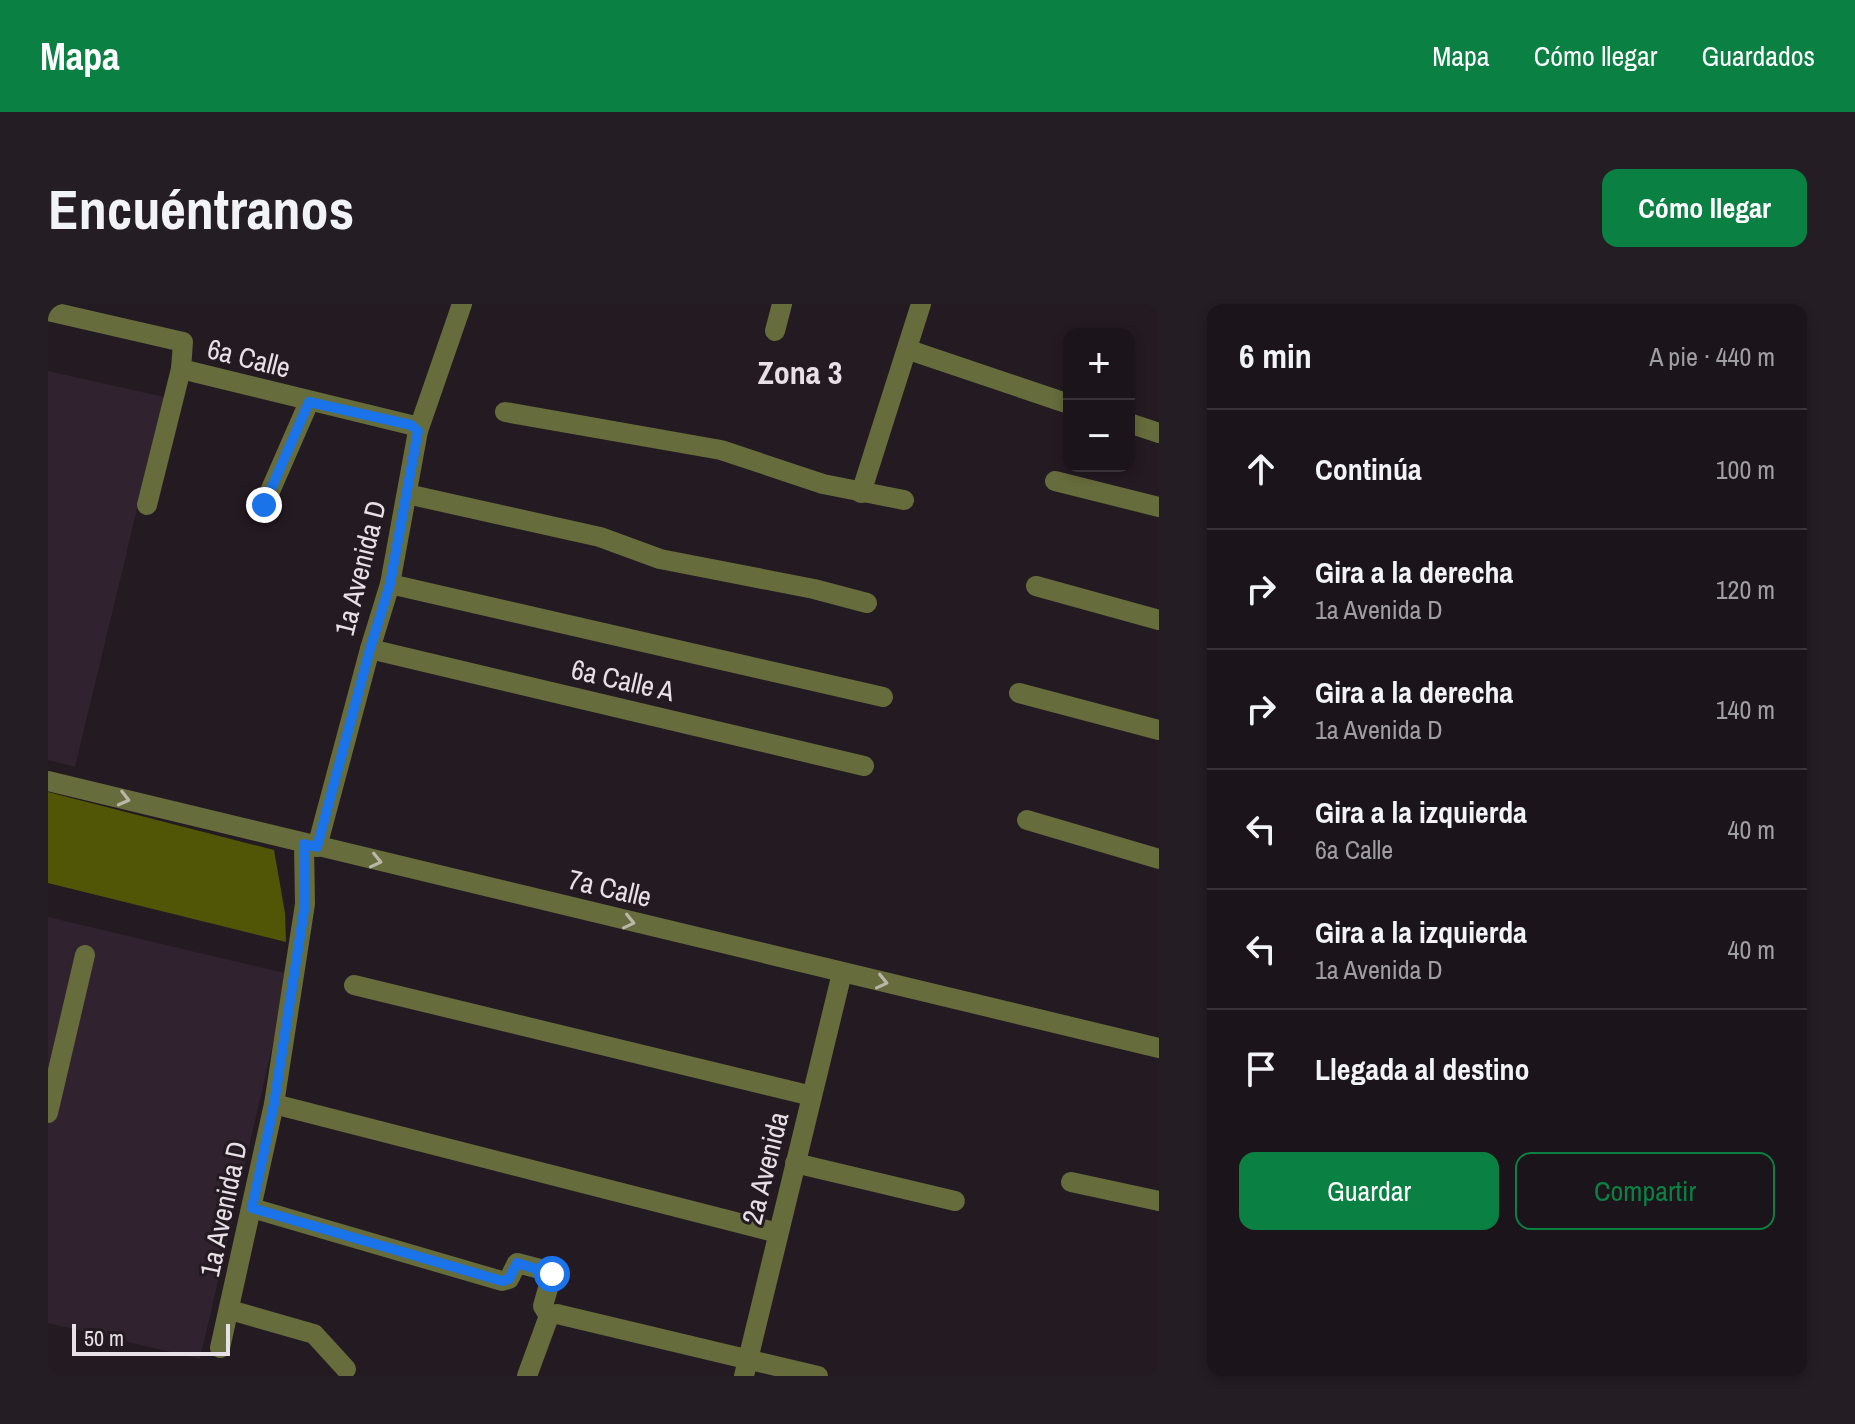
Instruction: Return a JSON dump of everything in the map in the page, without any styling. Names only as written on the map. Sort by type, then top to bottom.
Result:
[{"type":"street","name":"1a Avenida D","points":[[220,1348],[274,1104],[305,904],[310,845],[390,584],[418,431],[462,304]]},
{"type":"street","points":[[775,331],[782,304]]},
{"type":"street","points":[[861,493],[909,350],[921,304]]},
{"type":"street","name":"6a Calle","points":[[48,311],[181,339],[184,347],[181,369],[411,425],[418,431]]},
{"type":"street","points":[[909,350],[1063,402]]},
{"type":"street","points":[[147,505],[181,369]]},
{"type":"street","points":[[264,505],[309,402]]},
{"type":"street","points":[[505,412],[721,450],[823,484],[904,500]]},
{"type":"street","points":[[1135,425],[1159,433]]},
{"type":"street","points":[[1055,481],[1159,507]]},
{"type":"street","points":[[407,494],[600,537],[660,559],[814,589],[867,603]]},
{"type":"street","points":[[390,584],[883,697]]},
{"type":"street","points":[[1036,586],[1159,620]]},
{"type":"street","name":"6a Calle A","points":[[370,649],[864,766]]},
{"type":"street","points":[[1019,693],[1159,730]]},
{"type":"street","name":"7a Calle","points":[[48,781],[1159,1048]]},
{"type":"street","points":[[1027,820],[1159,859]]},
{"type":"street","points":[[48,1113],[85,955]]},
{"type":"street","name":"2a Avenida","points":[[746,1368],[842,973]]},
{"type":"street","points":[[354,985],[812,1096]]},
{"type":"street","points":[[274,1104],[778,1233]]},
{"type":"street","points":[[795,1163],[955,1201]]},
{"type":"street","points":[[1071,1182],[1159,1201]]},
{"type":"street","points":[[252,1208],[502,1281],[509,1279],[517,1263],[548,1271],[552,1274],[551,1281],[542,1302],[549,1316],[527,1376]]},
{"type":"street","points":[[230,1310],[314,1334],[346,1369]]},
{"type":"street","points":[[549,1316],[557,1314],[746,1368],[818,1376]]},
{"type":"shaded area","points":[[48,371],[164,397],[75,767],[48,760]]},
{"type":"shaded area","points":[[48,917],[289,974],[200,1359],[48,1323]]},
{"type":"green space","points":[[48,792],[274,850],[285,913],[286,942],[48,883]]},
{"type":"district","name":"Zona 3","points":[[800,373]]},
{"type":"route","points":[[264,505],[309,402],[411,425],[418,431],[390,584],[317,847],[304,844],[305,904],[274,1104],[252,1208],[502,1281],[509,1279],[517,1263],[552,1274]]}]
